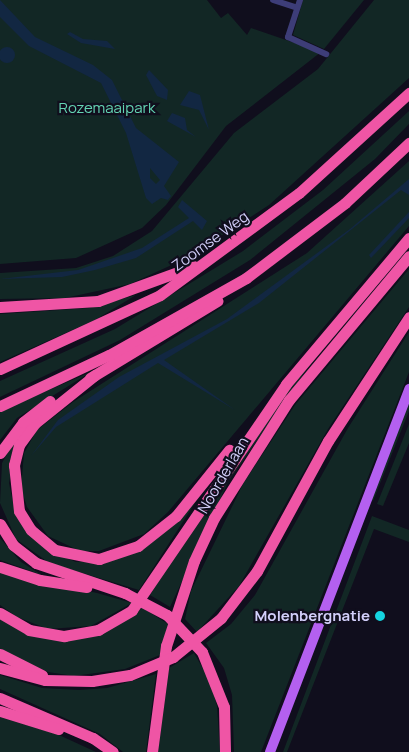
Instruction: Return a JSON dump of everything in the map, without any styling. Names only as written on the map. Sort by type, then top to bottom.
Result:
[{"type":"highway","name":"Zoomse Weg","points":[[0,369],[160,295],[217,256],[354,147],[409,93]]},
{"type":"highway","points":[[0,453],[22,422],[95,375],[196,317],[345,203],[409,143]]},
{"type":"highway","points":[[95,375],[29,429],[16,454],[12,476],[16,504],[31,530],[55,550],[91,559],[124,552],[162,529],[409,238]]},
{"type":"highway","points":[[0,307],[98,301],[217,256]]},
{"type":"highway","name":"Noorderlaan","points":[[152,752],[166,646],[194,561],[214,518],[289,400],[409,256]]},
{"type":"highway","points":[[0,406],[109,356],[246,278]]},
{"type":"highway","points":[[0,668],[27,677],[60,680],[130,674],[173,657],[221,618],[257,571],[328,441],[409,317]]},
{"type":"highway","points":[[0,613],[29,630],[64,636],[98,630],[125,616],[151,587],[205,499],[286,384]]},
{"type":"highway","points":[[0,524],[13,545],[36,563],[125,594],[167,615],[202,652],[224,706],[225,752]]},
{"type":"highway","points":[[0,567],[40,580],[125,594]]},
{"type":"highway","points":[[0,654],[60,680]]},
{"type":"highway","points":[[0,698],[77,731],[113,752]]},
{"type":"highway","points":[[0,711],[77,731]]},
{"type":"main road","points":[[270,752],[409,390]]},
{"type":"street","points":[[273,0],[297,8]]},
{"type":"street","points":[[300,0],[288,38],[326,54]]},
{"type":"green space","name":"Rozemaaipark","points":[[0,0],[207,0],[221,18],[228,13],[247,35],[251,28],[321,52],[226,126],[166,205],[142,228],[76,258],[0,264]]},
{"type":"green space","points":[[303,0],[364,0],[324,49],[293,35]]},
{"type":"green space","points":[[374,0],[409,0],[409,78],[269,205],[187,258],[130,284],[65,298],[0,299],[0,273],[76,268],[113,256],[152,231],[234,133],[318,69]]},
{"type":"green space","points":[[409,111],[409,124],[375,159],[250,260],[120,340],[0,397],[0,381],[115,329],[243,251],[323,190]]},
{"type":"green space","points":[[409,161],[409,226],[168,512],[144,534],[99,551],[80,551],[48,536],[27,507],[21,488],[24,453],[37,430],[73,402],[307,253]]},
{"type":"green space","points":[[409,269],[409,307],[328,429],[239,586],[197,632],[185,619],[191,591],[243,484],[295,405]]},
{"type":"green space","points":[[136,295],[95,320],[0,362],[0,314],[89,308]]},
{"type":"green space","points":[[409,332],[409,372],[261,752],[234,752],[232,695],[224,668],[206,643],[231,624],[255,595],[348,428]]},
{"type":"green space","points":[[323,346],[228,482],[170,607],[150,595],[242,447]]},
{"type":"green space","points":[[91,372],[17,418],[0,440],[0,411]]},
{"type":"green space","points":[[409,402],[409,411],[373,501],[371,499]]},
{"type":"green space","points":[[409,424],[409,443],[383,506],[377,504]]},
{"type":"green space","points":[[16,438],[9,483],[15,512],[50,551],[76,562],[123,556],[204,489],[139,590],[49,563],[16,539],[0,503],[2,463]]},
{"type":"green space","points":[[372,516],[409,530],[409,542],[374,529],[287,752],[283,752]]},
{"type":"green space","points":[[0,538],[21,562],[42,575],[0,560]]},
{"type":"green space","points":[[0,572],[97,593],[132,603],[91,626],[48,629],[17,617],[0,605]]},
{"type":"green space","points":[[141,607],[168,624],[160,655],[125,669],[74,676],[48,672],[0,650],[0,618],[20,630],[102,633]]},
{"type":"green space","points":[[194,653],[210,681],[217,706],[220,752],[158,752],[169,668]]},
{"type":"green space","points":[[156,674],[146,752],[123,752],[100,734],[0,689],[0,675],[42,688],[79,690],[107,688]]},
{"type":"green space","points":[[0,717],[59,735],[96,752],[0,752]]},
{"type":"water","points":[[0,0],[35,37],[93,65],[112,80],[136,128],[179,162],[164,186],[171,196],[168,200],[161,198],[152,204],[146,198],[126,133],[101,83],[29,46],[0,17]],"holes":[[[150,168],[160,180],[156,184],[150,178]]]},
{"type":"water","points":[[70,32],[83,39],[107,41],[115,49],[81,43],[67,34]]},
{"type":"water","points":[[7,47],[15,55],[7,63],[-1,55]]},
{"type":"water","points":[[149,70],[168,90],[167,100],[157,96],[146,75]]},
{"type":"water","points":[[189,91],[200,95],[209,130],[199,110],[180,105]]},
{"type":"water","points":[[172,113],[185,118],[187,130],[196,137],[167,121]]},
{"type":"water","points":[[409,179],[409,195],[401,190],[259,303],[164,360],[235,410],[158,363],[56,427],[31,456],[58,420],[119,377],[227,319],[350,229]]},
{"type":"water","points":[[182,200],[207,221],[202,230],[193,221],[136,258],[95,270],[62,277],[0,279],[78,270],[142,248],[189,218],[178,207]]},
{"type":"water","points":[[409,212],[409,218],[371,258],[369,255]]},
{"type":"place","name":"Molenbergnatie","points":[[380,616]]}]
